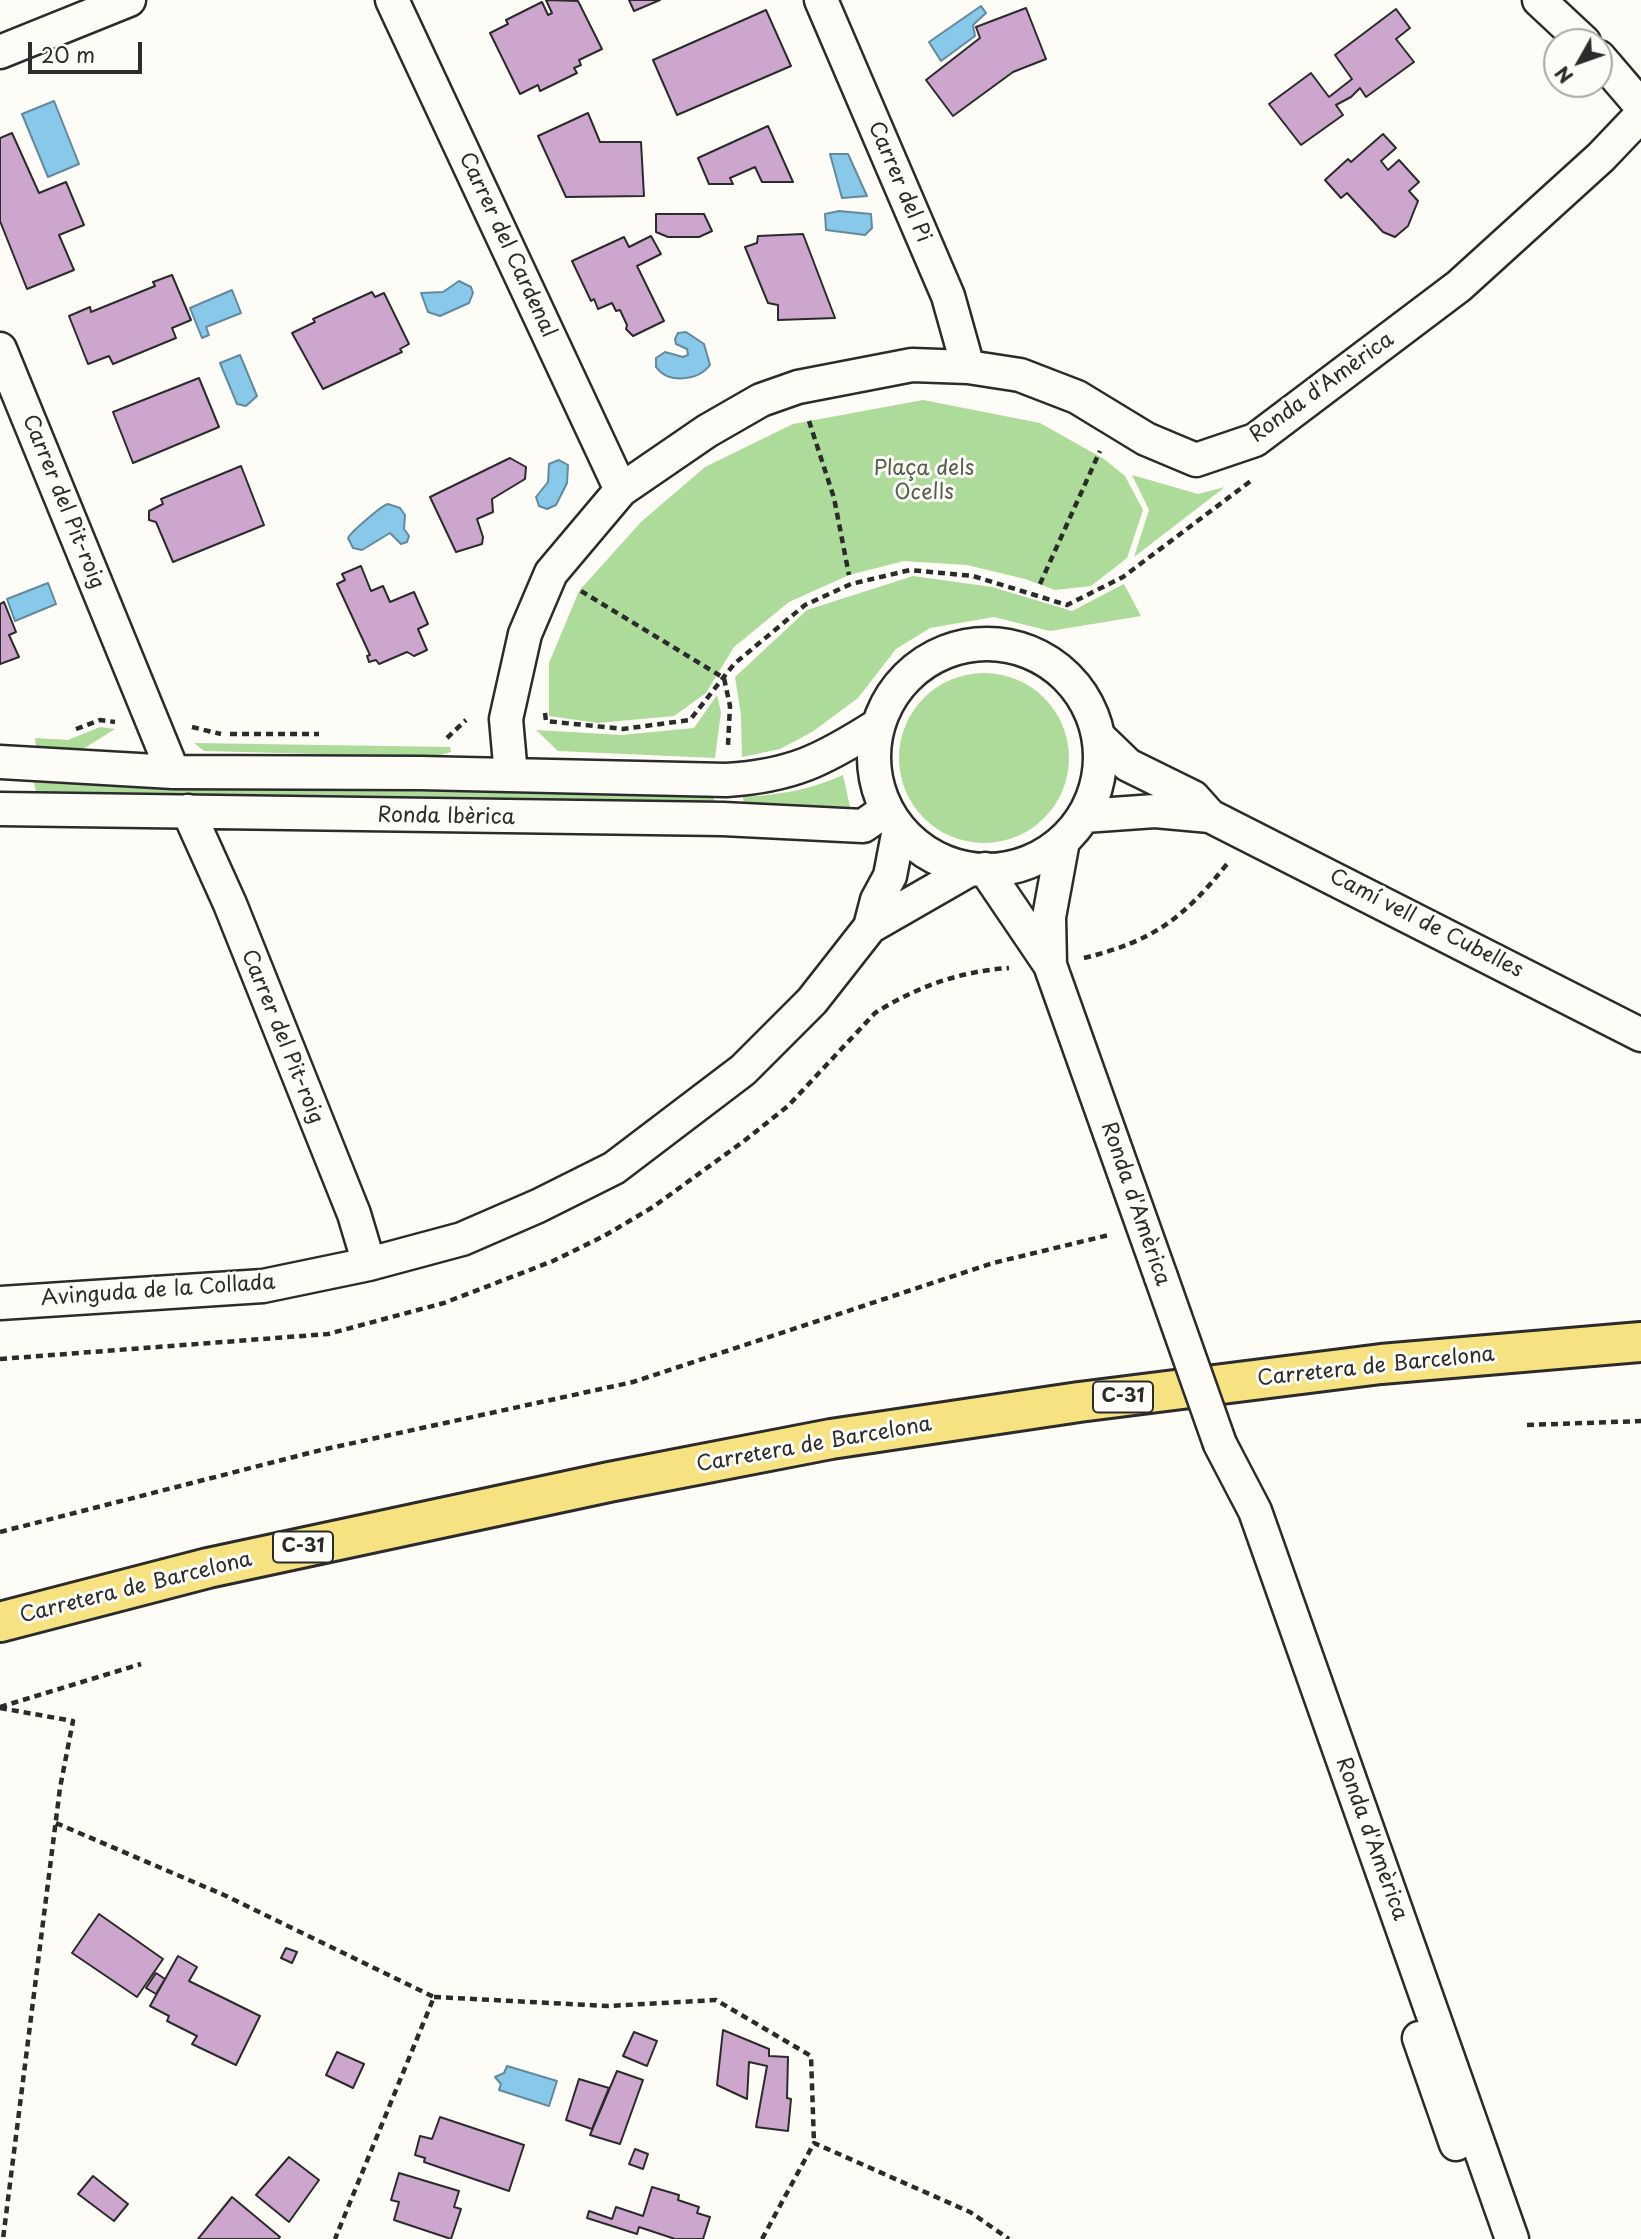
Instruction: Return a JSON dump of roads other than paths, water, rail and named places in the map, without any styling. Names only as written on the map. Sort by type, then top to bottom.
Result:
[{"type":"highway","name":"Carretera de Barcelona","points":[[0,1622],[222,1565],[609,1482],[831,1439],[1079,1402],[1381,1364],[1641,1342]]},
{"type":"street","points":[[0,52],[129,0]]},
{"type":"street","name":"Carrer del Cardenal","points":[[392,0],[621,490]]},
{"type":"street","name":"Carrer del Pi","points":[[821,0],[948,296],[968,367]]},
{"type":"street","points":[[1539,0],[1569,28]]},
{"type":"street","points":[[1613,73],[1641,106]]},
{"type":"street","name":"Ronda d'Amèrica","points":[[510,775],[506,719],[525,634],[551,573],[621,490],[655,465],[761,400],[798,387],[912,365],[968,367],[1020,374],[1077,397],[1146,439],[1196,460],[1255,440],[1459,286],[1601,157],[1641,114]]},
{"type":"street","name":"Carrer del Pit-roig","points":[[0,348],[173,772]]},
{"type":"street","points":[[993,643],[1030,652],[1062,672],[1086,701],[1099,737],[1098,778],[1084,816],[1063,841],[1037,859],[1007,869],[978,869],[937,858],[893,819],[876,782],[873,754],[878,725],[893,691],[920,664],[955,648],[993,643]]},
{"type":"street","name":"Ronda Ibèrica","points":[[0,762],[173,772],[726,780],[770,777],[803,767],[840,749],[878,725]]},
{"type":"street","name":"Camí vell de Cubelles","points":[[1099,737],[1128,765],[1192,797],[1210,816]]},
{"type":"street","name":"Ronda Ibèrica","points":[[0,809],[723,819],[863,826],[893,819]]},
{"type":"street","name":"Carrer del Pit-roig","points":[[188,811],[230,904],[354,1214],[369,1265]]},
{"type":"street","name":"Camí vell de Cubelles","points":[[1084,816],[1155,811],[1210,816],[1641,1035]]},
{"type":"street","name":"Avinguda de la Collada","points":[[870,927],[877,900],[890,876],[893,819]]},
{"type":"street","name":"Ronda d'Amèrica","points":[[1050,965],[1049,917],[1063,841]]},
{"type":"street","name":"Ronda d'Amèrica","points":[[978,869],[1050,965],[1220,1444],[1255,1511],[1512,2239]]},
{"type":"street","name":"Avinguda de la Collada","points":[[0,1303],[263,1286],[369,1265],[462,1239],[614,1168],[743,1070],[811,1001],[870,927],[978,869]]},
{"type":"street","name":"Ronda d'Amèrica","points":[[1220,1444],[1228,1501],[1296,1684],[1490,2239]]},
{"type":"water","points":[[981,6],[986,13],[973,25],[975,36],[941,61],[929,42]]},
{"type":"water","points":[[54,101],[79,164],[48,177],[22,114]]},
{"type":"water","points":[[830,154],[848,154],[867,196],[842,198]]},
{"type":"water","points":[[839,211],[871,214],[872,228],[865,235],[826,230],[825,214]]},
{"type":"water","points":[[459,281],[471,287],[473,293],[469,303],[440,316],[428,312],[421,293],[443,292]]},
{"type":"water","points":[[232,290],[241,313],[206,327],[209,335],[202,338],[190,308]]},
{"type":"water","points":[[686,332],[704,344],[710,365],[691,377],[668,376],[656,367],[656,358],[665,352],[683,357],[688,355],[687,349],[676,344],[675,339],[678,333]]},
{"type":"water","points":[[240,355],[257,396],[246,406],[237,404],[220,363]]},
{"type":"water","points":[[559,460],[568,465],[567,483],[556,505],[547,509],[539,506],[536,497],[548,482],[549,464]]},
{"type":"water","points":[[388,504],[400,508],[405,515],[404,529],[409,536],[407,542],[401,544],[390,533],[362,550],[353,548],[348,538],[350,535]]},
{"type":"water","points":[[48,583],[56,604],[15,621],[7,599]]},
{"type":"water","points":[[507,2066],[557,2081],[549,2106],[499,2090],[501,2084],[495,2077],[504,2073]]},
{"type":"park label","name":"Plaça dels Ocells","points":[[924,481]]}]
